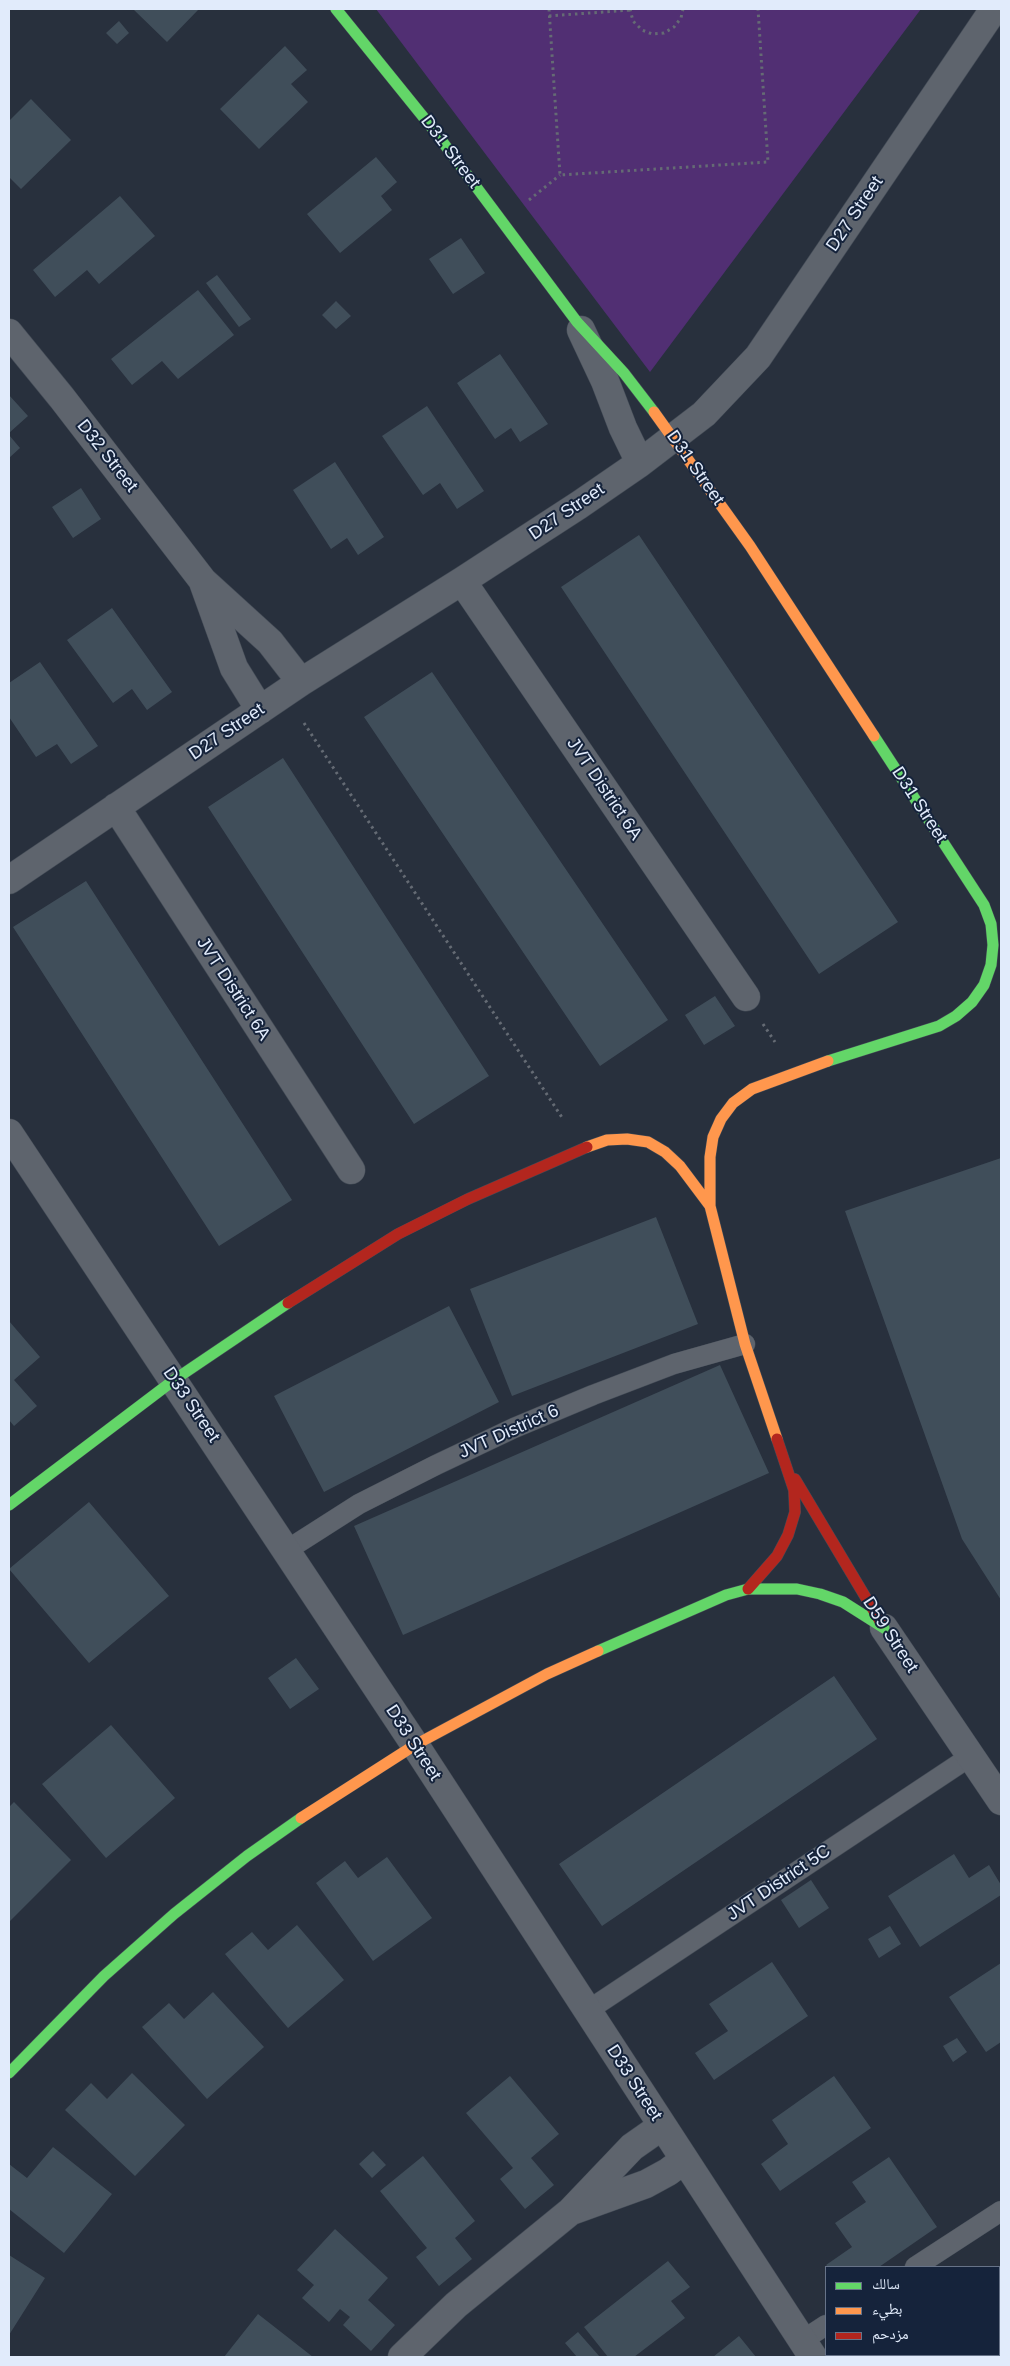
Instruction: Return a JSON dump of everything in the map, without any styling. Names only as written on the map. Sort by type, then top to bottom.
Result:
[{"type":"street","name":"D31 Street","points":[[336,9],[433,129],[576,322],[624,373],[674,438],[750,546],[984,905],[991,924],[993,945],[991,965],[984,985],[972,1002],[956,1016],[939,1026],[794,1072],[752,1089],[733,1103],[721,1119],[713,1137],[710,1157],[710,1206]]},
{"type":"street","name":"D27 Street","points":[[9,880],[293,688],[462,581],[640,463],[674,438],[732,386],[758,357],[994,9]]},
{"type":"street","name":"D31 Street","points":[[576,322],[605,381],[623,428],[640,463]]},
{"type":"street","name":"D32 Street","points":[[9,333],[62,398],[203,581],[270,642],[293,688]]},
{"type":"street","name":"D32 Street","points":[[203,581],[234,668],[260,710]]},
{"type":"street","name":"JVT District 6A","points":[[462,581],[746,997]]},
{"type":"street","name":"JVT District 6A","points":[[116,807],[351,1170]]},
{"type":"street","name":"D33 Street","points":[[9,1132],[287,1550],[808,2349]]},
{"type":"street","points":[[9,1505],[174,1380],[261,1320],[398,1234],[468,1199],[582,1149],[607,1140],[627,1139],[648,1142],[665,1152],[680,1166],[710,1206],[744,1344],[794,1490],[795,1512],[790,1527],[776,1556],[748,1589]]},
{"type":"street","name":"D59 Street","points":[[787,1465],[884,1628],[1001,1800]]},
{"type":"street","points":[[9,2073],[104,1976],[174,1914],[247,1856],[324,1802],[415,1745],[547,1674],[726,1594],[748,1589],[797,1589],[820,1594],[843,1602],[884,1628]]},
{"type":"street","points":[[402,2357],[456,2305],[571,2211],[632,2147],[662,2126]]},
{"type":"street","points":[[571,2211],[646,2184],[668,2172],[684,2160]]},
{"type":"lane","name":"JVT District 6","points":[[287,1550],[359,1504],[514,1428],[593,1394],[674,1364],[744,1344]]},
{"type":"lane","name":"JVT District 5C","points":[[587,2011],[971,1756]]},
{"type":"lane","points":[[917,2266],[1001,2211]]},
{"type":"lane","points":[[808,2349],[825,2326]]},
{"type":"path","points":[[549,9],[560,175],[768,162],[758,9]]},
{"type":"path","points":[[549,16],[630,9],[633,21],[642,30],[652,34],[664,33],[674,27],[681,18],[683,9]]},
{"type":"path","points":[[293,688],[582,1149]]},
{"type":"path","points":[[746,997],[794,1072]]},
{"type":"shaded area","points":[[376,9],[921,9],[650,372]]},
{"type":"building","points":[[133,9],[199,9],[167,42]]},
{"type":"building","points":[[119,21],[129,33],[117,44],[106,33]]},
{"type":"building","points":[[285,46],[307,70],[291,84],[308,102],[259,149],[220,109]]},
{"type":"building","points":[[31,99],[71,140],[21,189],[9,177],[9,121]]},
{"type":"building","points":[[376,157],[397,182],[381,196],[392,210],[340,253],[307,214]]},
{"type":"building","points":[[120,196],[155,236],[99,284],[87,270],[55,297],[33,270]]},
{"type":"building","points":[[461,238],[485,273],[453,294],[429,259]]},
{"type":"building","points":[[217,275],[251,319],[239,327],[206,283]]},
{"type":"building","points":[[198,290],[234,335],[178,379],[162,361],[132,385],[111,359]]},
{"type":"building","points":[[336,301],[351,316],[336,329],[322,315]]},
{"type":"building","points":[[500,354],[548,424],[520,442],[511,428],[495,439],[457,383]]},
{"type":"building","points":[[9,395],[28,416],[9,433]]},
{"type":"building","points":[[427,406],[484,491],[457,509],[440,483],[423,495],[382,436]]},
{"type":"building","points":[[9,435],[20,448],[9,458]]},
{"type":"building","points":[[335,462],[384,537],[358,555],[347,538],[331,549],[293,490]]},
{"type":"building","points":[[81,488],[101,519],[73,538],[52,507]]},
{"type":"building","points":[[639,535],[898,922],[819,974],[561,587]]},
{"type":"building","points":[[112,608],[172,692],[147,710],[132,689],[113,703],[67,640]]},
{"type":"building","points":[[40,662],[98,746],[71,764],[57,744],[36,757],[9,717],[9,683]]},
{"type":"building","points":[[432,672],[668,1020],[600,1066],[364,717]]},
{"type":"building","points":[[283,758],[489,1076],[414,1124],[208,807]]},
{"type":"building","points":[[86,881],[292,1200],[219,1246],[13,927]]},
{"type":"building","points":[[715,996],[735,1026],[704,1045],[685,1015]]},
{"type":"building","points":[[1001,1158],[1001,1600],[962,1539],[845,1211]]},
{"type":"building","points":[[656,1217],[698,1324],[512,1396],[470,1289]]},
{"type":"building","points":[[449,1306],[499,1402],[324,1492],[274,1396]]},
{"type":"building","points":[[9,1321],[40,1357],[14,1380],[37,1406],[14,1426],[9,1420]]},
{"type":"building","points":[[720,1365],[769,1473],[403,1635],[354,1526]]},
{"type":"building","points":[[89,1502],[169,1596],[89,1663],[9,1569]]},
{"type":"building","points":[[296,1658],[319,1689],[290,1709],[268,1678]]},
{"type":"building","points":[[834,1676],[877,1739],[602,1926],[559,1864]]},
{"type":"building","points":[[111,1725],[175,1798],[106,1858],[42,1784]]},
{"type":"building","points":[[14,1802],[71,1860],[9,1922],[9,1807]]},
{"type":"building","points":[[954,1854],[969,1878],[989,1865],[1001,1885],[1001,1895],[920,1947],[888,1896]]},
{"type":"building","points":[[387,1857],[432,1918],[373,1961],[316,1883],[345,1861],[358,1878]]},
{"type":"building","points":[[811,1880],[829,1908],[799,1928],[781,1900]]},
{"type":"building","points":[[297,1925],[344,1980],[288,2028],[225,1954],[252,1932],[268,1950]]},
{"type":"building","points":[[890,1926],[901,1944],[879,1958],[868,1939]]},
{"type":"building","points":[[772,1962],[808,2016],[714,2080],[695,2053],[728,2031],[709,2004]]},
{"type":"building","points":[[1001,1963],[1001,2042],[986,2052],[949,1997]]},
{"type":"building","points":[[213,1992],[264,2047],[207,2099],[142,2027],[169,2003],[184,2019]]},
{"type":"building","points":[[957,2038],[967,2052],[953,2062],[943,2046]]},
{"type":"building","points":[[132,2073],[185,2125],[135,2176],[65,2110],[91,2083],[107,2099]]},
{"type":"building","points":[[510,2076],[559,2134],[531,2158],[554,2185],[525,2209],[500,2179],[513,2168],[466,2113]]},
{"type":"building","points":[[834,2076],[871,2128],[780,2191],[761,2164],[788,2144],[772,2120]]},
{"type":"building","points":[[53,2147],[112,2194],[64,2253],[9,2209],[9,2164],[27,2178]]},
{"type":"building","points":[[373,2151],[386,2165],[372,2178],[359,2164]]},
{"type":"building","points":[[423,2156],[475,2221],[455,2238],[472,2259],[439,2286],[416,2257],[427,2248],[380,2191]]},
{"type":"building","points":[[889,2157],[937,2227],[880,2266],[827,2266],[852,2247],[835,2223],[866,2202],[852,2182]]},
{"type":"building","points":[[335,2229],[388,2278],[368,2300],[395,2325],[371,2351],[343,2325],[350,2317],[340,2309],[329,2322],[302,2298],[314,2285],[297,2270]]},
{"type":"building","points":[[9,2255],[45,2278],[9,2335]]},
{"type":"building","points":[[668,2261],[690,2287],[671,2301],[685,2318],[634,2357],[608,2357],[584,2327]]},
{"type":"building","points":[[1000,2272],[1001,2357],[894,2356],[1000,2356]]},
{"type":"building","points":[[258,2314],[313,2357],[224,2357]]},
{"type":"building","points":[[578,2332],[600,2357],[577,2357],[565,2343]]},
{"type":"building","points":[[739,2336],[756,2357],[713,2357]]},
{"type":"traffic: fast","points":[[336,9],[433,129],[577,322],[624,373],[654,412]]},
{"type":"traffic: fast","points":[[828,1061],[939,1026],[956,1016],[972,1002],[984,985],[991,965],[993,945],[991,924],[984,905],[874,736]]},
{"type":"traffic: fast","points":[[9,1505],[174,1380],[288,1303]]},
{"type":"traffic: fast","points":[[598,1651],[726,1595],[748,1589],[797,1589],[820,1594],[843,1602],[884,1628]]},
{"type":"traffic: fast","points":[[9,2073],[104,1976],[174,1914],[247,1856],[301,1818]]},
{"type":"traffic: slow","points":[[654,412],[750,546],[874,736]]},
{"type":"traffic: slow","points":[[710,1206],[710,1157],[713,1137],[721,1119],[733,1103],[752,1089],[828,1061]]},
{"type":"traffic: slow","points":[[587,1147],[607,1140],[627,1139],[648,1142],[665,1152],[680,1166],[710,1206],[745,1344],[777,1439]]},
{"type":"traffic: slow","points":[[301,1818],[415,1745],[547,1674],[598,1651]]},
{"type":"traffic: jam","points":[[288,1303],[398,1234],[468,1199],[587,1147]]},
{"type":"traffic: jam","points":[[748,1589],[777,1556],[788,1535],[795,1512],[794,1490],[777,1439]]},
{"type":"traffic: jam","points":[[795,1479],[881,1623]]}]
